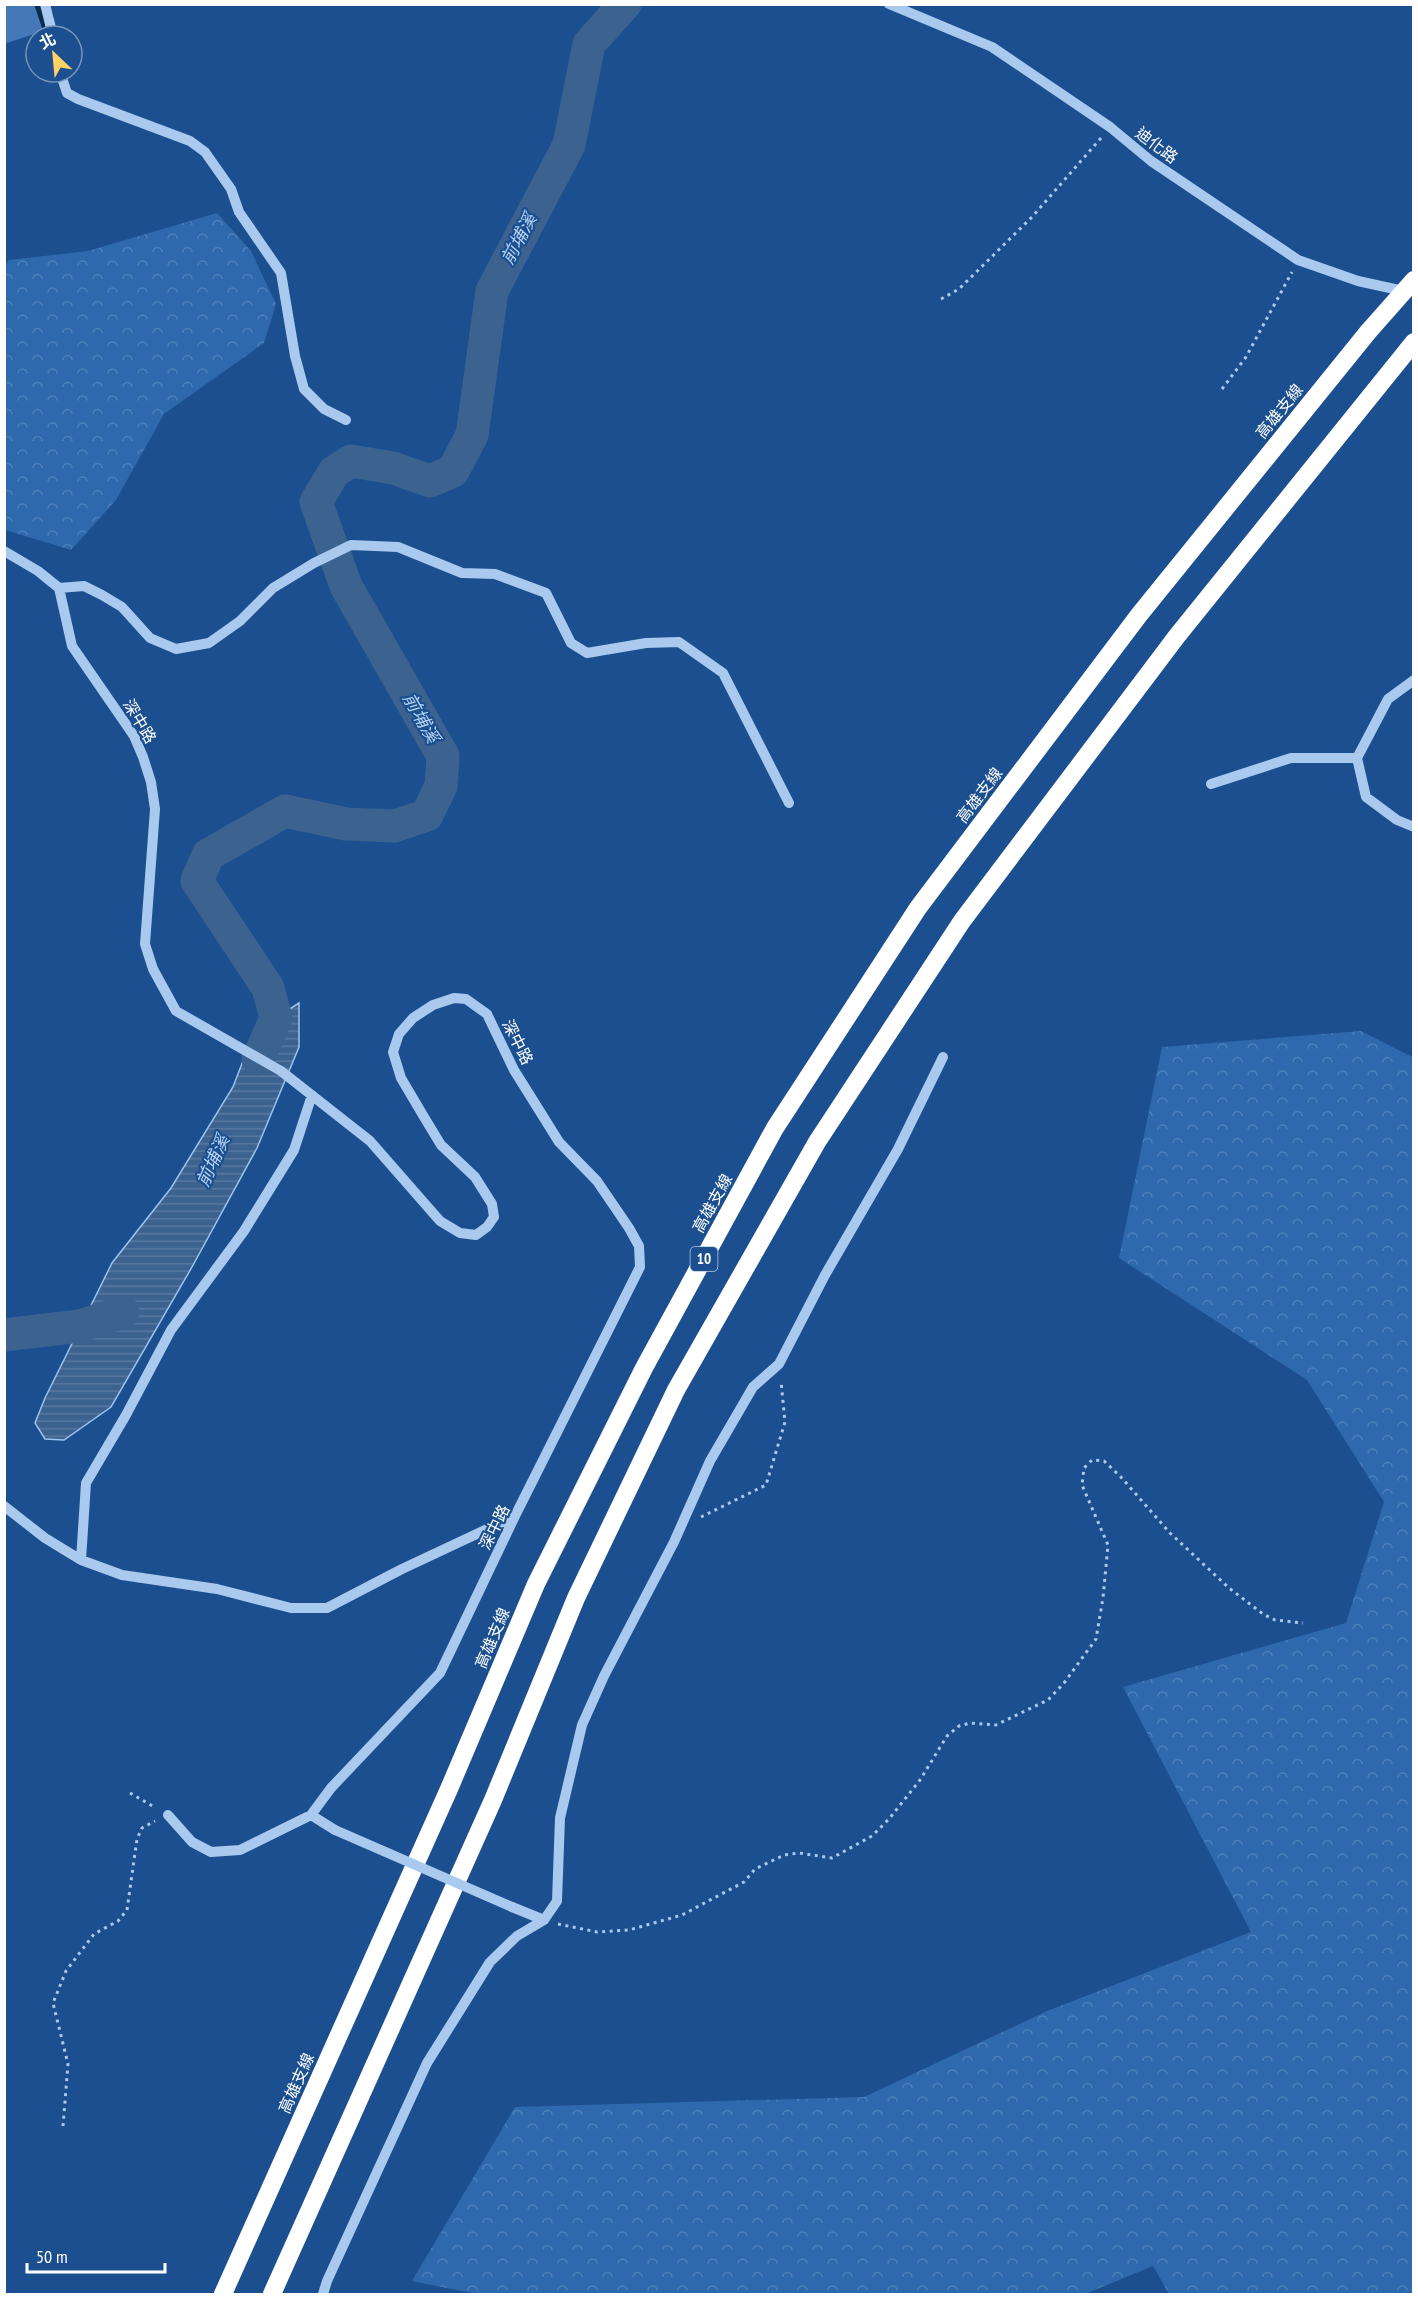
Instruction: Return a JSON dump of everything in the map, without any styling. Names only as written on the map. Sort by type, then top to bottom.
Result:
[{"type":"highway","name":"高雄支線","points":[[223,2295],[449,1789],[536,1584],[644,1368],[776,1128],[918,908],[1139,615],[1368,332],[1413,280]]},
{"type":"highway","name":"10","points":[[272,2295],[493,1800],[576,1598],[676,1390],[818,1142],[962,921],[1178,636],[1413,342]]},
{"type":"street","points":[[45,4],[49,24]]},
{"type":"street","name":"迪化路","points":[[889,4],[992,47],[1110,128],[1151,161],[1298,260],[1358,280],[1413,293]]},
{"type":"street","points":[[64,84],[67,93],[78,99],[190,141],[205,152],[231,189],[238,212],[281,273],[295,356],[304,388],[324,409],[346,420]]},
{"type":"street","points":[[4,551],[38,571],[59,588],[84,586],[102,595],[122,607],[150,638],[176,649],[209,643],[240,621],[273,588],[314,562],[351,545],[398,547],[462,573],[495,574],[546,593],[571,643],[587,653],[646,643],[679,642],[723,673],[789,803]]},
{"type":"street","name":"深中路","points":[[59,588],[72,646],[134,736],[152,782],[155,809],[145,944],[153,969],[176,1011],[281,1071],[370,1141],[440,1221],[460,1233],[476,1235],[487,1227],[494,1217],[492,1204],[475,1177],[441,1145],[401,1078],[393,1052],[399,1034],[413,1018],[433,1005],[454,998],[466,999],[487,1014],[514,1070],[559,1142],[597,1181],[639,1246],[640,1267],[515,1516],[440,1673],[332,1788],[311,1815],[240,1851],[211,1852],[192,1842],[168,1815]]},
{"type":"street","points":[[1413,680],[1388,699],[1357,758],[1366,797],[1397,820],[1413,827]]},
{"type":"street","points":[[1211,784],[1291,758],[1357,758]]},
{"type":"street","points":[[323,2295],[327,2281],[427,2063],[490,1962],[517,1936],[544,1920],[557,1900],[560,1818],[582,1725],[604,1676],[680,1528],[710,1461],[753,1387],[779,1364],[825,1275],[898,1149],[943,1057]]},
{"type":"street","points":[[81,1560],[86,1483],[126,1415],[171,1330],[244,1231],[294,1150],[312,1095]]},
{"type":"street","points":[[4,1506],[45,1538],[81,1560],[122,1575],[217,1589],[291,1608],[327,1608],[402,1569],[515,1516]]},
{"type":"street","points":[[311,1815],[335,1830],[544,1920]]},
{"type":"path","points":[[941,299],[959,289],[1032,217],[1110,128]]},
{"type":"path","points":[[1222,389],[1246,357],[1298,260]]},
{"type":"path","points":[[680,1528],[766,1485],[785,1422],[779,1364]]},
{"type":"path","points":[[544,1920],[570,1928],[597,1932],[629,1930],[682,1915],[744,1882],[754,1869],[784,1855],[799,1853],[832,1858],[872,1836],[889,1819],[920,1780],[947,1736],[958,1726],[970,1723],[996,1725],[1048,1700],[1064,1683],[1095,1639],[1103,1598],[1108,1545],[1082,1485],[1084,1468],[1092,1460],[1104,1461],[1170,1533],[1229,1588],[1263,1614],[1275,1620],[1303,1623]]},
{"type":"path","points":[[130,1793],[168,1815]]},
{"type":"path","points":[[63,2126],[68,2064],[53,2003],[66,1971],[94,1934],[118,1921],[127,1910],[137,1839],[142,1828],[168,1815]]},
{"type":"green space","points":[[217,213],[251,251],[276,304],[264,343],[164,414],[116,500],[71,550],[5,530],[4,267],[9,260],[88,251]]},
{"type":"green space","points":[[1361,1031],[1414,1058],[1413,2294],[1169,2294],[1153,2266],[1085,2294],[476,2294],[412,2281],[515,2107],[864,2097],[1047,2011],[1251,1932],[1123,1687],[1346,1623],[1384,1502],[1307,1380],[1119,1258],[1162,1047]]},
{"type":"water","points":[[299,1003],[299,1047],[257,1148],[192,1267],[111,1407],[64,1440],[45,1439],[35,1423],[45,1398],[112,1263],[171,1188],[233,1087],[256,1027],[276,1018]]},
{"type":"building","points":[[4,4],[34,4],[41,24],[24,24],[24,37],[4,44]]},
{"type":"waterway","name":"前埔溪","points":[[258,1059],[276,1018],[268,988],[197,881],[208,855],[285,811],[346,824],[395,826],[427,815],[441,786],[443,756],[346,586],[316,502],[334,472],[351,461],[393,468],[430,481],[453,471],[472,435],[492,291],[569,145],[589,44],[625,4]]},
{"type":"waterway","name":"前埔溪","points":[[4,1335],[80,1326],[123,1312]]}]
